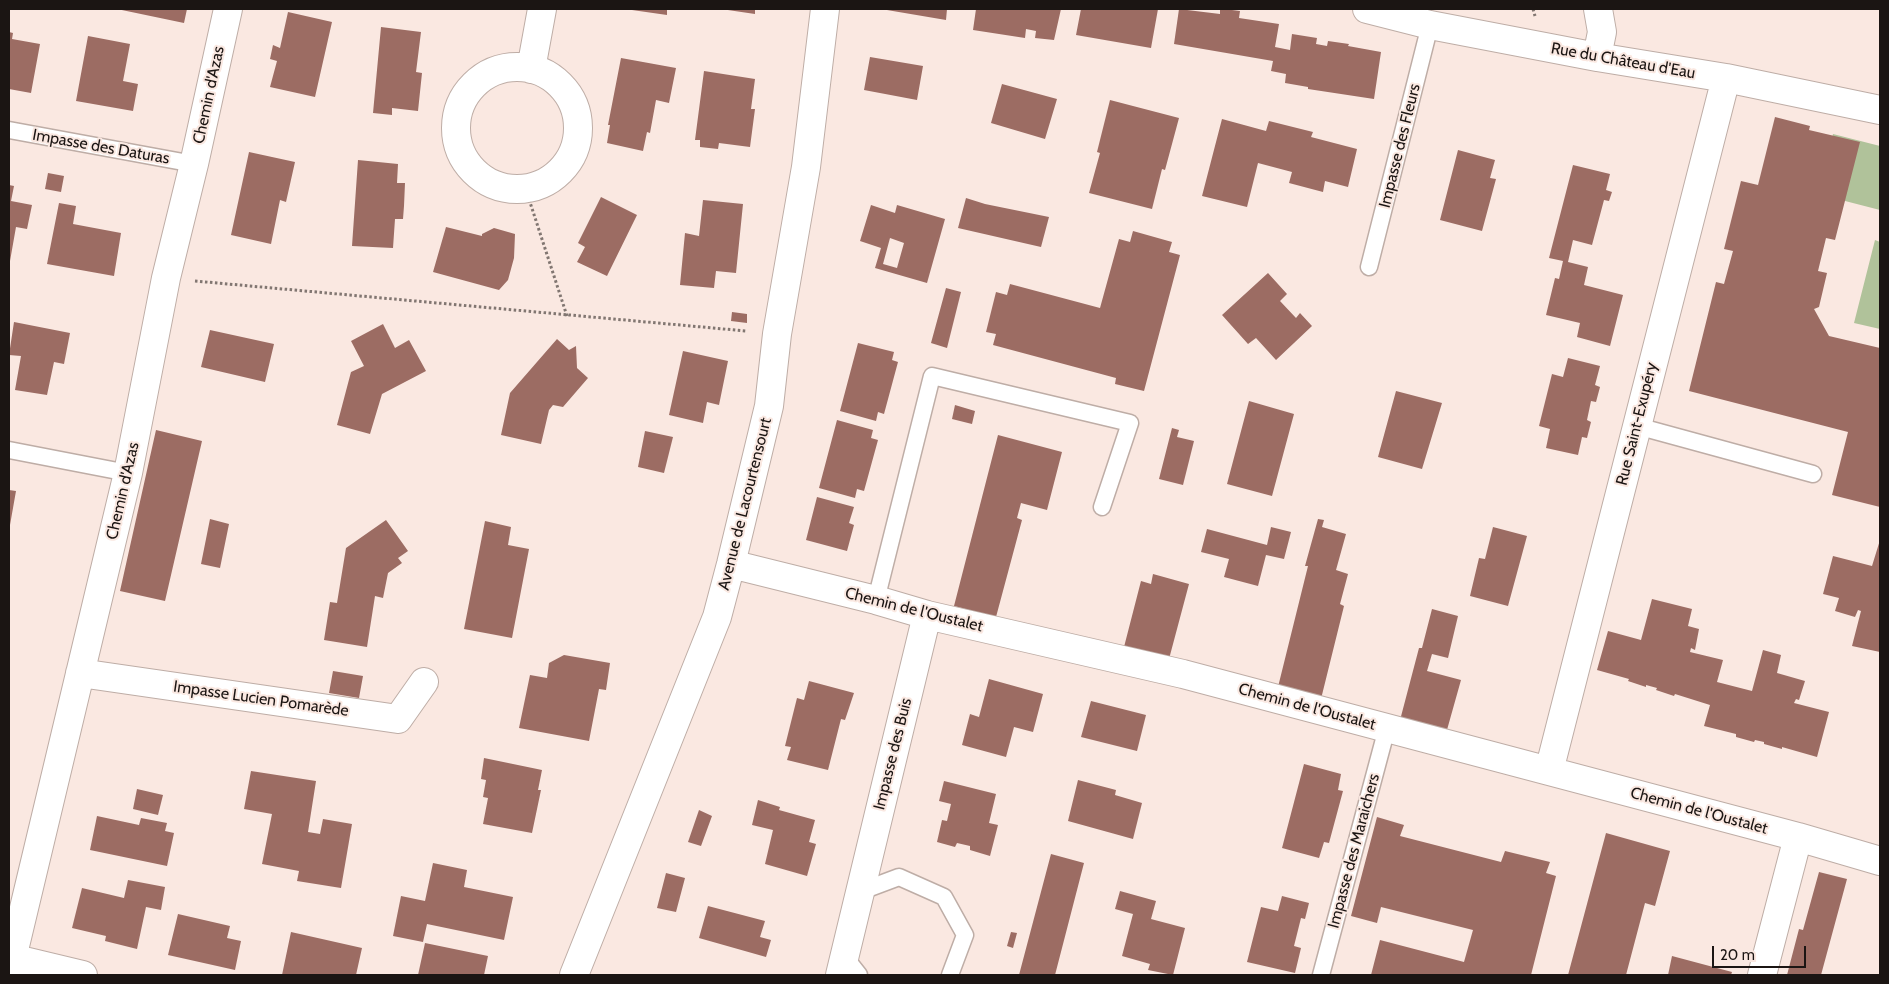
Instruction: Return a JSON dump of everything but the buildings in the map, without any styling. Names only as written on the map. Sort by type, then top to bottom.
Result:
[{"type":"street","name":"Chemin d'Azas","points":[[11,951],[128,473],[166,278],[194,164],[228,9]]},
{"type":"street","points":[[531,69],[542,9]]},
{"type":"street","name":"Avenue de Lacourtensourt","points":[[574,975],[717,617],[732,564],[769,406],[777,334],[806,167],[825,9]]},
{"type":"street","name":"Rue du Château d'Eau","points":[[1367,9],[1430,25],[1597,57],[1726,78],[1880,110]]},
{"type":"street","points":[[1597,57],[1602,32],[1598,9]]},
{"type":"street","points":[[507,67],[531,69],[559,82],[574,106],[579,133],[570,159],[552,179],[526,190],[499,188],[475,174],[459,152],[455,124],[463,98],[482,78],[507,67]]},
{"type":"street","name":"Rue Saint-Exupéry","points":[[1549,771],[1726,78]]},
{"type":"street","name":"Chemin de l'Oustalet","points":[[732,564],[876,600],[927,615],[1183,674],[1880,860]]},
{"type":"street","name":"Impasse des Buis","points":[[848,969],[859,892],[927,615]]},
{"type":"street","name":"Impasse Lucien Pomarède","points":[[80,673],[398,719],[424,682]]},
{"type":"street","points":[[1762,975],[1798,837]]},
{"type":"street","points":[[11,951],[83,975]]},
{"type":"lane","name":"Impasse des Fleurs","points":[[1369,267],[1430,25]]},
{"type":"lane","name":"Impasse des Daturas","points":[[9,130],[194,164]]},
{"type":"lane","points":[[876,600],[932,376],[1130,423],[1102,507]]},
{"type":"lane","points":[[1637,426],[1813,474]]},
{"type":"lane","points":[[9,450],[128,473]]},
{"type":"lane","name":"Impasse des Maraichers","points":[[1322,975],[1387,728]]},
{"type":"lane","points":[[859,892],[899,877],[944,897],[965,935],[950,975]]},
{"type":"path","points":[[526,190],[568,316]]},
{"type":"path","points":[[166,278],[777,334]]},
{"type":"green space","points":[[1833,134],[1880,146],[1880,210],[1818,194]]},
{"type":"green space","points":[[1875,240],[1880,242],[1880,329],[1854,323]]}]
